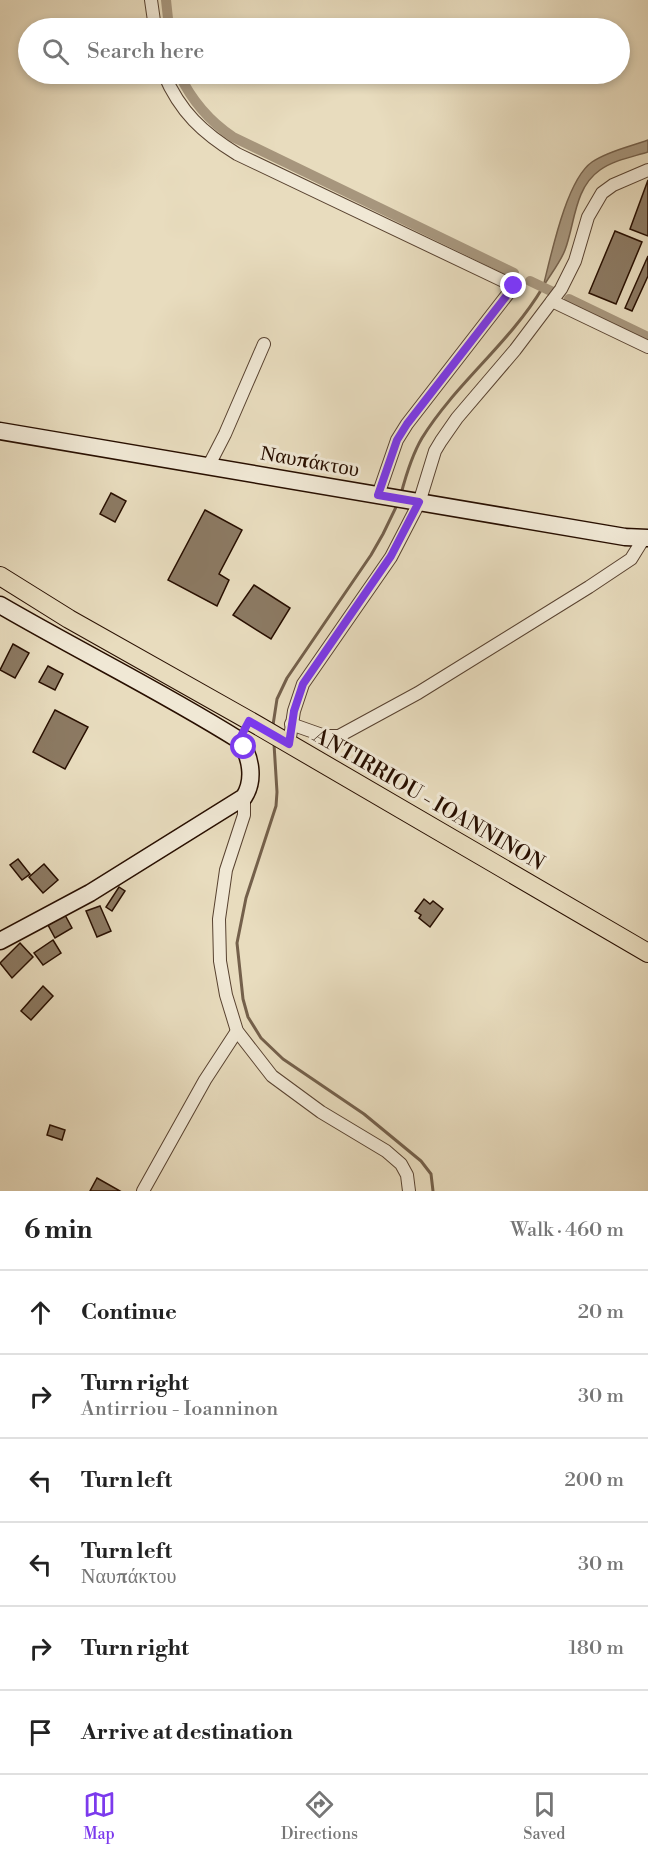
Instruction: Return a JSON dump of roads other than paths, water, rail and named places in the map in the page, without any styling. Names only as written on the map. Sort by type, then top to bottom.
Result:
[{"type":"main road","name":"ANTIRRIOU - IOANNINON","points":[[0,576],[69,619],[253,723],[288,736],[648,953]]},
{"type":"street","points":[[151,0],[153,18]]},
{"type":"street","points":[[170,84],[194,122],[210,137],[237,154],[514,286],[397,440],[384,497]]},
{"type":"street","points":[[646,538],[631,559],[589,588],[418,693],[339,736],[288,736],[296,703],[307,677],[362,601],[391,556],[435,452],[448,430],[515,350],[552,301],[571,270],[588,218],[602,193],[613,185],[648,170]]},
{"type":"street","points":[[552,301],[648,347]]},
{"type":"street","points":[[208,467],[225,435],[264,344]]},
{"type":"street","name":"Ναυπάκτου","points":[[0,431],[384,497],[646,538]]},
{"type":"street","points":[[0,605],[124,675],[166,695],[239,740],[245,750],[252,777],[244,797],[244,815],[226,870],[219,919],[220,961],[226,995],[237,1031],[272,1076],[321,1112],[386,1151],[401,1164],[407,1175],[409,1191]]},
{"type":"street","points":[[239,740],[253,723]]},
{"type":"street","points":[[1,939],[90,893],[244,797]]},
{"type":"street","points":[[143,1191],[205,1080],[237,1031]]},
{"type":"waterway","points":[[166,0],[168,18]]},
{"type":"waterway","points":[[185,84],[201,109],[233,137],[514,273]]},
{"type":"waterway","points":[[530,281],[553,292]]},
{"type":"waterway","points":[[401,494],[407,472],[422,438],[451,399],[515,326],[543,287]]},
{"type":"waterway","points":[[569,299],[648,337]]},
{"type":"waterway","points":[[273,725],[277,699],[287,678],[371,555],[398,503]]},
{"type":"waterway","points":[[274,744],[276,806],[246,898],[237,943],[243,999],[248,1017],[261,1038],[283,1059],[364,1114],[421,1161],[431,1174],[433,1191]]}]
